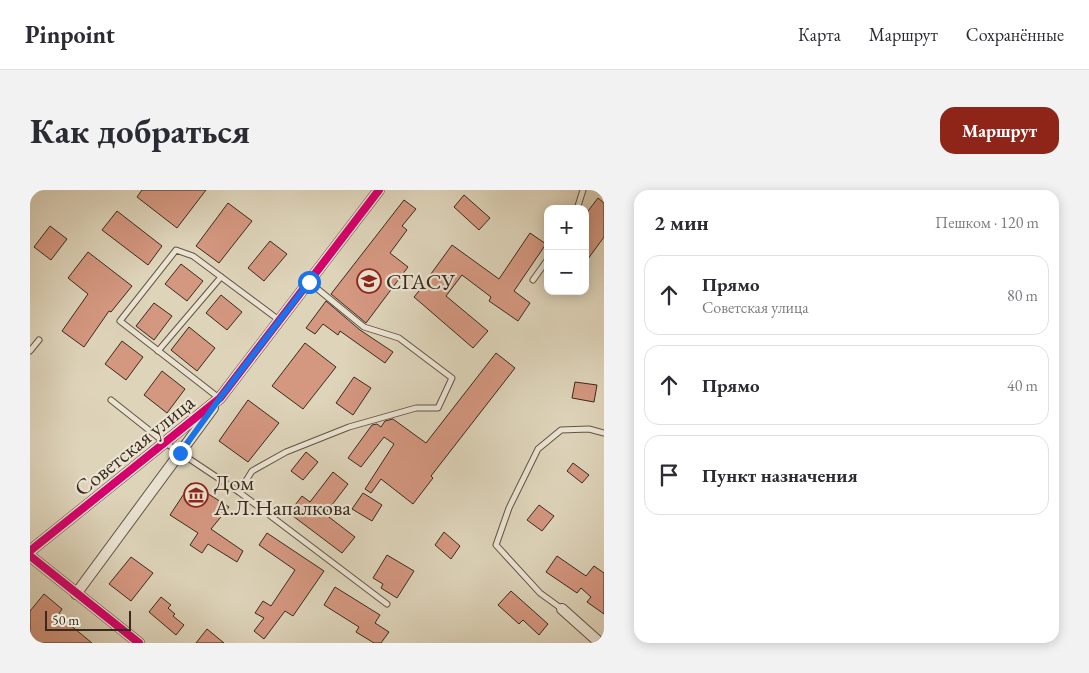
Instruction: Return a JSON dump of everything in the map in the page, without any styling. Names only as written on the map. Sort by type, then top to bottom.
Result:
[{"type":"street","name":"Советская улица","points":[[30,551],[220,398],[379,190]]},
{"type":"street","points":[[76,594],[220,398]]},
{"type":"street","points":[[30,556],[139,643]]},
{"type":"street","points":[[562,609],[600,643]]},
{"type":"lane","points":[[578,205],[583,190]]},
{"type":"lane","points":[[220,398],[120,321],[176,250],[193,256],[280,320]]},
{"type":"lane","points":[[533,280],[544,265]]},
{"type":"lane","points":[[158,351],[221,277]]},
{"type":"lane","points":[[239,492],[252,471],[286,452],[368,421],[416,408],[438,408],[452,378],[400,338],[364,327],[309,282]]},
{"type":"lane","points":[[30,351],[39,340]]},
{"type":"lane","points":[[112,400],[164,442],[239,492],[387,604]]},
{"type":"lane","points":[[562,609],[540,593],[496,546],[509,508],[538,449],[561,430],[589,429],[604,433]]},
{"type":"building","points":[[142,190],[206,190],[177,228],[137,197]]},
{"type":"building","points":[[464,195],[490,218],[479,230],[454,207]]},
{"type":"building","points":[[598,198],[604,203],[604,237],[589,258],[589,250],[589,210]]},
{"type":"building","name":"СГАСУ","points":[[404,200],[416,209],[402,226],[407,230],[390,253],[408,267],[366,323],[331,294]]},
{"type":"building","points":[[228,203],[252,221],[219,263],[196,246]]},
{"type":"building","points":[[117,211],[162,246],[148,265],[102,230]]},
{"type":"building","points":[[50,226],[67,239],[51,260],[34,247]]},
{"type":"building","points":[[530,233],[544,243],[544,247],[514,291],[530,303],[518,321],[489,301],[491,297],[462,275],[446,296],[488,331],[473,348],[414,297],[452,245],[499,279]]},
{"type":"building","points":[[270,241],[287,254],[264,281],[248,268]]},
{"type":"building","points":[[88,252],[132,286],[111,312],[109,311],[84,347],[62,331],[88,294],[68,278]]},
{"type":"building","points":[[181,264],[203,281],[187,301],[165,284]]},
{"type":"building","points":[[221,295],[242,312],[227,330],[206,313]]},
{"type":"building","points":[[326,301],[360,330],[393,352],[385,363],[340,331],[338,335],[323,324],[315,334],[306,328]]},
{"type":"building","points":[[154,303],[172,316],[154,340],[136,326]]},
{"type":"building","points":[[189,327],[215,348],[197,371],[171,350]]},
{"type":"building","points":[[122,341],[143,357],[126,380],[105,364]]},
{"type":"building","points":[[305,343],[336,367],[303,409],[272,386]]},
{"type":"building","points":[[496,353],[515,368],[431,476],[433,478],[413,504],[381,479],[371,493],[365,489],[394,444],[384,437],[361,467],[348,458],[372,425],[377,424],[381,427],[385,421],[393,419],[426,443]]},
{"type":"building","points":[[162,371],[185,389],[167,413],[144,395]]},
{"type":"building","points":[[354,377],[371,388],[353,415],[336,403]]},
{"type":"building","points":[[575,382],[597,385],[594,402],[572,398]]},
{"type":"building","points":[[248,400],[279,423],[248,462],[219,441]]},
{"type":"building","points":[[306,452],[318,462],[303,480],[291,471]]},
{"type":"building","points":[[573,463],[589,475],[582,483],[567,471]]},
{"type":"building","points":[[333,472],[348,484],[325,514],[355,537],[342,553],[289,513],[302,496],[310,502]]},
{"type":"building","points":[[191,483],[229,507],[211,529],[243,551],[237,562],[208,544],[202,553],[190,545],[198,533],[170,515]]},
{"type":"building","points":[[363,493],[382,505],[372,521],[352,509]]},
{"type":"building","points":[[539,505],[554,516],[542,531],[527,520]]},
{"type":"building","points":[[444,532],[460,546],[451,559],[435,545]]},
{"type":"building","points":[[267,533],[324,571],[293,616],[285,611],[264,639],[254,631],[264,618],[255,613],[263,601],[271,606],[295,570],[259,545]]},
{"type":"building","points":[[387,555],[414,571],[397,598],[381,588],[383,584],[373,578]]},
{"type":"building","points":[[557,556],[586,576],[594,566],[604,573],[604,614],[587,602],[591,597],[581,588],[577,593],[546,572]]},
{"type":"building","points":[[131,557],[153,573],[131,601],[109,584]]},
{"type":"building","points":[[335,587],[380,615],[375,623],[389,632],[381,643],[374,643],[356,632],[359,627],[324,605]]},
{"type":"building","points":[[511,591],[548,624],[539,635],[523,620],[519,624],[498,605]]},
{"type":"building","points":[[44,594],[62,609],[58,615],[92,643],[30,643],[30,611]]},
{"type":"building","points":[[161,597],[171,605],[168,608],[175,614],[173,616],[184,625],[176,635],[149,612]]},
{"type":"building","points":[[207,629],[224,643],[196,643]]},
{"type":"cycle path","points":[[30,551],[220,398],[379,190]]},
{"type":"cycle path","points":[[30,556],[139,643]]},
{"type":"place","name":"СГАСУ","points":[[369,281]]},
{"type":"place","name":"Дом А.Л.Напалкова","points":[[196,495]]},
{"type":"route","points":[[180,453],[309,282]]}]
